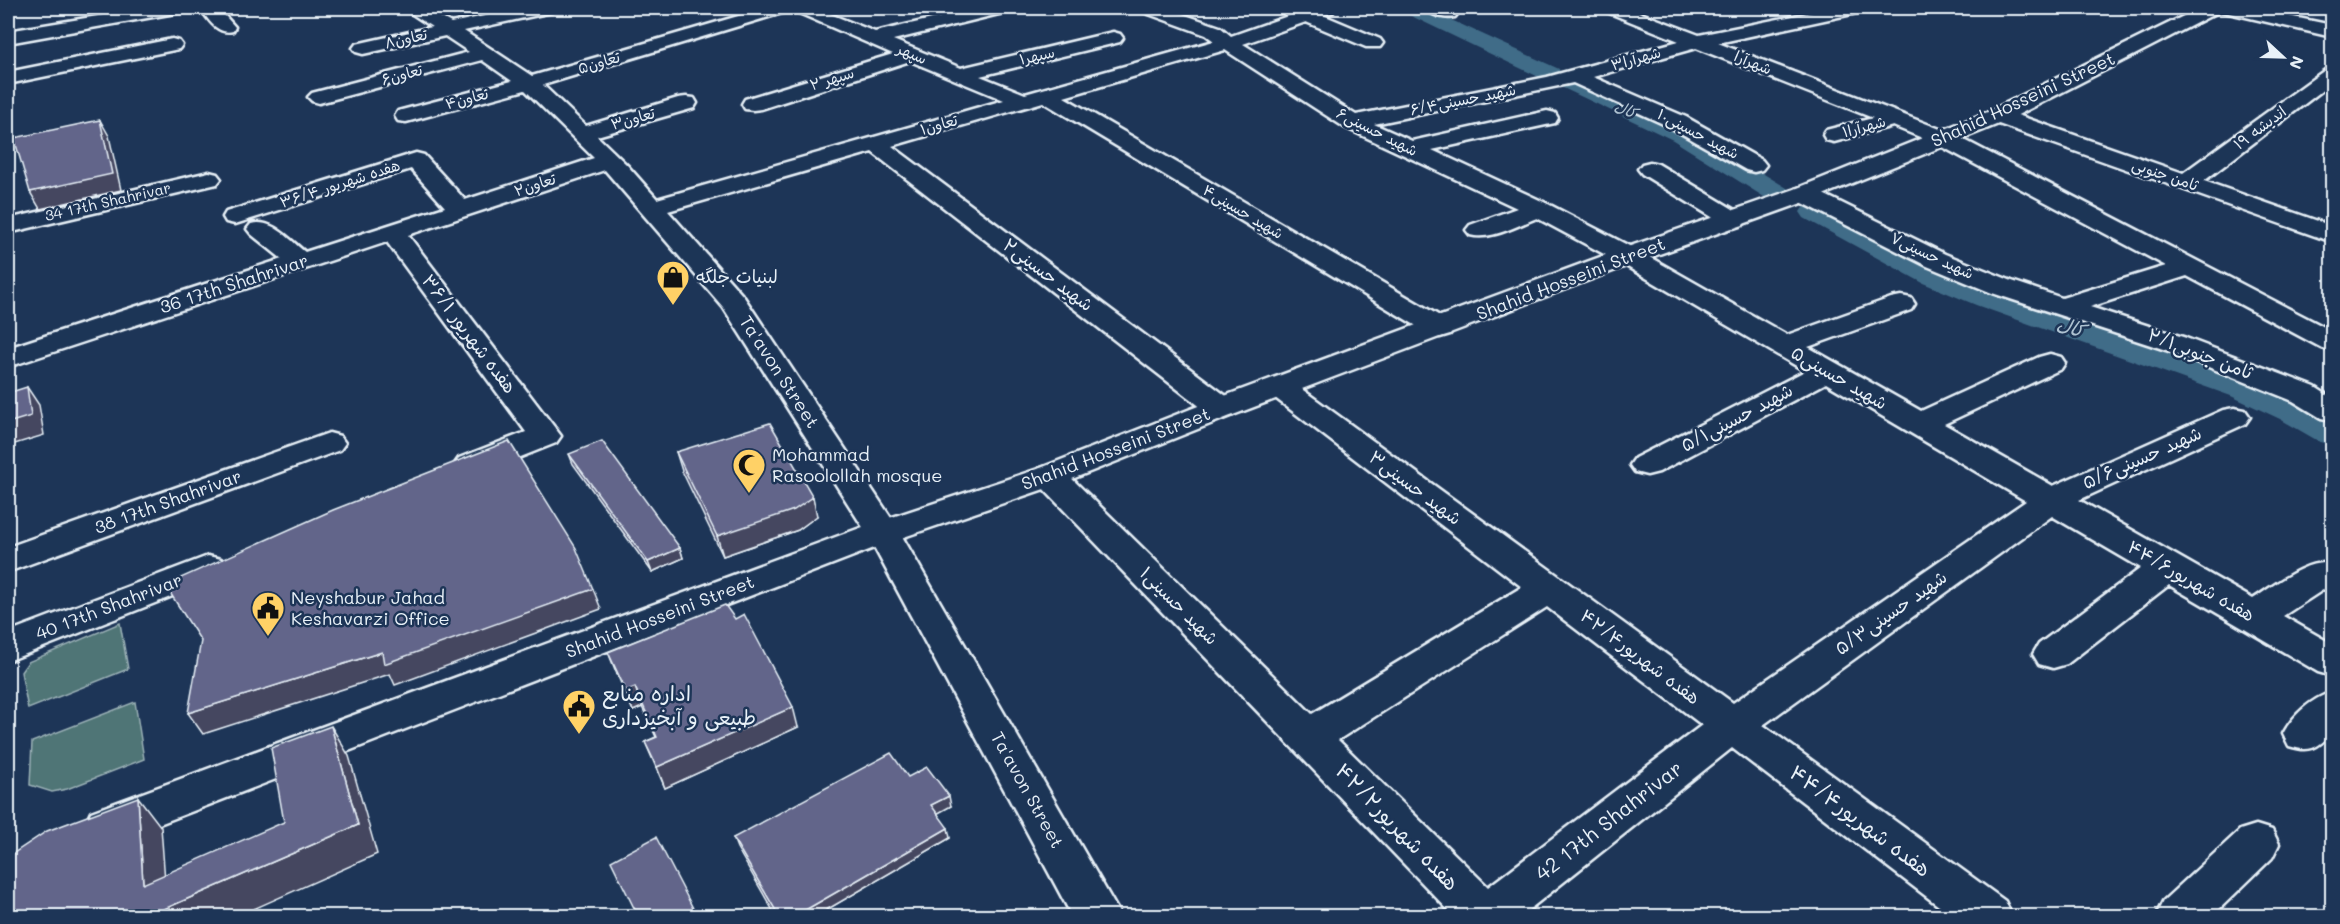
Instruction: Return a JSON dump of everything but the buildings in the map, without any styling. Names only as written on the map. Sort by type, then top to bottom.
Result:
[{"type":"street","points":[[8,37],[169,8]]},
{"type":"street","points":[[209,8],[226,27]]},
{"type":"street","name":"Ta'avon Street","points":[[412,8],[486,53],[529,83],[609,161],[735,303],[883,532],[1097,916]]},
{"type":"street","name":"تعاون۸","points":[[363,48],[546,8]]},
{"type":"street","name":"تعاون۵","points":[[529,83],[784,8]]},
{"type":"street","name":"سپهر","points":[[800,8],[960,74],[1034,98]]},
{"type":"street","points":[[876,38],[1001,8]]},
{"type":"street","name":"شهید حسینی۶","points":[[1149,8],[1213,31],[1228,43],[1352,122],[1539,209],[1628,256]]},
{"type":"street","points":[[1228,43],[1327,8]]},
{"type":"street","name":"شهرآرا۳","points":[[1574,76],[1699,41],[1857,8]]},
{"type":"street","name":"Shahid Hosseini Street","points":[[75,838],[883,532],[1050,476],[1222,408],[1281,388],[1628,256],[1804,194],[1998,116],[2213,8]]},
{"type":"street","points":[[2228,8],[2332,31]]},
{"type":"street","name":"شهرآرا","points":[[1623,9],[1945,139],[2332,342]]},
{"type":"street","points":[[1271,11],[1303,18],[1373,43]]},
{"type":"street","name":"سپهر۱","points":[[960,74],[1113,38]]},
{"type":"street","name":"تعاون۱","points":[[651,208],[1228,43]]},
{"type":"street","points":[[8,78],[172,45]]},
{"type":"street","name":"تعاون۶","points":[[319,98],[486,53]]},
{"type":"street","name":"سپهر ۲","points":[[753,104],[912,54]]},
{"type":"street","name":"اندیشه ۱۹","points":[[2187,182],[2332,74]]},
{"type":"street","name":"شهید حسینی۶/۴","points":[[1352,122],[1550,83],[1574,76]]},
{"type":"street","name":"شهید حسینی۱۰","points":[[1574,76],[1678,122],[1754,165]]},
{"type":"street","name":"تعاون۴","points":[[406,116],[529,83]]},
{"type":"street","name":"شهید حسینی۴","points":[[1034,98],[1440,328]]},
{"type":"street","name":"تعاون۳","points":[[581,134],[686,103]]},
{"type":"street","name":"ثامن جنوبی","points":[[1998,116],[2332,234]]},
{"type":"street","points":[[1408,149],[1547,118]]},
{"type":"street","name":"شهرآرا۱","points":[[1834,135],[1894,119]]},
{"type":"street","name":"شهید حسینی۲","points":[[874,143],[1222,408]]},
{"type":"street","name":"هفده شهریور ۳۶/۴","points":[[236,217],[416,160],[461,210]]},
{"type":"street","name":"تعاون۲","points":[[461,210],[609,161]]},
{"type":"street","points":[[1650,169],[1734,219]]},
{"type":"street","name":"34 17th Shahrivar","points":[[8,226],[209,179]]},
{"type":"street","name":"شهید حسینی۷","points":[[1804,194],[1935,260],[2002,287],[2064,306]]},
{"type":"street","points":[[1479,230],[1539,209]]},
{"type":"street","name":"36 17th Shahrivar","points":[[8,358],[461,210]]},
{"type":"street","points":[[260,229],[302,262]]},
{"type":"street","name":"هفده شهریور ۳۶/۱","points":[[393,232],[545,436],[446,475]]},
{"type":"street","name":"شهید حسینی۵","points":[[1628,256],[2051,500]]},
{"type":"street","points":[[2064,306],[2189,267]]},
{"type":"street","points":[[1783,346],[1901,304]]},
{"type":"street","name":"ثامن جنوبی۲/۱","points":[[2064,306],[2198,352],[2304,394],[2332,411]]},
{"type":"street","points":[[1919,424],[2050,363]]},
{"type":"street","name":"شهید حسینی۵/۱","points":[[1647,465],[1827,371]]},
{"type":"street","name":"شهید حسینی۳","points":[[1281,388],[1550,588]]},
{"type":"street","name":"شهید حسینی۵/۶","points":[[2051,500],[2234,417]]},
{"type":"street","name":"38 17th Shahrivar","points":[[8,560],[329,443]]},
{"type":"street","name":"شهید حسینی۱","points":[[1050,476],[1309,737]]},
{"type":"street","name":"هفده شهریور۴۴/۶","points":[[2051,500],[2332,662]]},
{"type":"street","name":"شهید حسینی۵/۳","points":[[1731,726],[2051,500]]},
{"type":"street","name":"40 17th Shahrivar","points":[[8,647],[238,557]]},
{"type":"street","points":[[2053,654],[2167,567]]},
{"type":"street","points":[[2253,616],[2322,574]]},
{"type":"street","points":[[1309,737],[1550,588]]},
{"type":"street","name":"هفده شهریور۴۲/۴","points":[[1550,588],[1731,726]]},
{"type":"street","name":"42 17th Shahrivar","points":[[1486,916],[1731,726]]},
{"type":"street","name":"هفده شهریور۴۴/۴","points":[[1731,726],[1988,916]]},
{"type":"street","name":"هفده شهریور۴۲/۲","points":[[1309,737],[1486,916]]},
{"type":"street","points":[[2180,916],[2256,844]]},
{"type":"green space","points":[[120,623],[128,669],[28,709],[21,672],[28,662]]},
{"type":"green space","points":[[135,702],[144,759],[67,789],[52,792],[30,785],[32,742]]},
{"type":"waterway","points":[[1410,8],[1551,74]]},
{"type":"waterway","name":"کال","points":[[1567,81],[1682,135],[1778,194]]},
{"type":"waterway","name":"کال","points":[[1814,212],[1933,277],[1987,299],[2243,389],[2292,412],[2332,435]]},
{"type":"place","name":"لبنیات جلگه","points":[[673,306]]},
{"type":"place","name":"Mohammad Rasoolollah mosque","points":[[749,494]]},
{"type":"place","name":"Neyshabur Jahad Keshavarzi Office","points":[[268,637]]},
{"type":"place","name":"اداره منابع طبیعی و آبخیزداری","points":[[579,735]]}]
